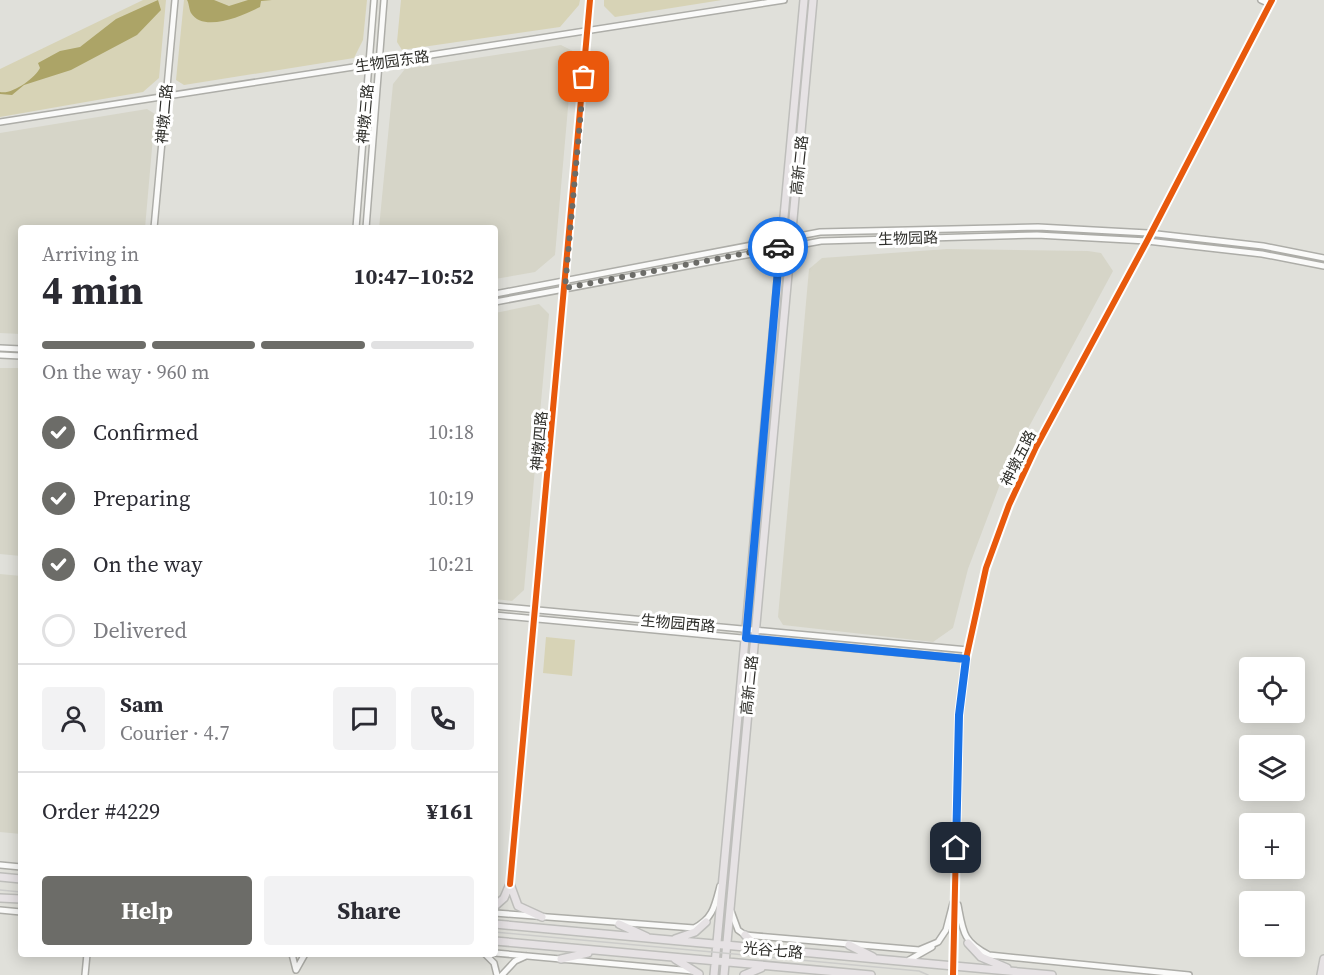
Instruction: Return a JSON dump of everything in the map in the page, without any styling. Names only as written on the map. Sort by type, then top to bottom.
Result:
[{"type":"main road","name":"高新二路","points":[[751,629],[780,247],[804,0]]},
{"type":"main road","name":"高新二路","points":[[714,975],[791,237],[813,0]]},
{"type":"main road","name":"高新二路","points":[[723,975],[750,638]]},
{"type":"main road","points":[[0,877],[18,879]]},
{"type":"main road","points":[[498,903],[504,898],[510,884]]},
{"type":"main road","points":[[510,884],[518,906],[542,917]]},
{"type":"main road","points":[[0,898],[18,900]]},
{"type":"main road","points":[[670,940],[695,932],[706,922]]},
{"type":"main road","name":"光谷七路","points":[[498,924],[1052,975]]},
{"type":"main road","points":[[619,924],[652,939]]},
{"type":"main road","points":[[745,935],[760,950]]},
{"type":"main road","name":"光谷七路","points":[[498,941],[871,975]]},
{"type":"main road","points":[[969,943],[981,957],[1018,972]]},
{"type":"main road","points":[[849,945],[878,960]]},
{"type":"main road","points":[[561,959],[594,951]]},
{"type":"main road","points":[[667,957],[688,966],[699,975]]},
{"type":"main road","points":[[1321,975],[1324,959]]},
{"type":"main road","points":[[744,975],[757,968],[769,966]]},
{"type":"main road","points":[[790,968],[803,975]]},
{"type":"street","name":"神墩二路","points":[[154,225],[175,0]]},
{"type":"street","name":"神墩三路","points":[[356,225],[374,0]]},
{"type":"street","name":"神墩三路","points":[[366,225],[384,0]]},
{"type":"street","name":"神墩四路","points":[[510,884],[590,0]]},
{"type":"street","name":"生物园东路","points":[[0,122],[784,0]]},
{"type":"street","points":[[1261,0],[1271,2]]},
{"type":"street","name":"神墩五路","points":[[953,975],[959,715],[966,659],[986,567],[1009,505],[1036,447],[1152,234],[1271,2]]},
{"type":"street","name":"生物园路","points":[[498,293],[820,232],[1038,227],[1152,234],[1263,246],[1324,258]]},
{"type":"street","name":"生物园路","points":[[498,301],[821,241],[1037,235],[1148,241],[1262,254],[1324,266]]},
{"type":"street","points":[[0,348],[18,349]]},
{"type":"street","points":[[0,355],[18,356]]},
{"type":"street","name":"生物园西路","points":[[498,606],[968,650]]},
{"type":"street","name":"生物园西路","points":[[498,615],[966,659]]},
{"type":"street","points":[[498,913],[679,929],[694,928],[706,922],[714,911],[727,855]]},
{"type":"street","points":[[0,865],[18,867]]},
{"type":"street","points":[[730,890],[734,921],[738,930],[745,935],[910,951],[938,942]]},
{"type":"street","points":[[903,962],[917,958],[938,942],[946,930],[955,892]]},
{"type":"street","points":[[955,892],[963,933],[969,943],[989,956],[1189,975]]},
{"type":"street","points":[[0,910],[18,912]]},
{"type":"street","points":[[498,953],[693,971],[699,975]]},
{"type":"street","points":[[502,975],[515,961],[528,956]]},
{"type":"street","points":[[85,975],[87,957]]},
{"type":"street","points":[[293,957],[296,972]]},
{"type":"street","points":[[296,972],[303,957]]},
{"type":"street","points":[[488,957],[494,963],[497,975]]},
{"type":"shaded area","points":[[143,0],[166,0],[159,78],[143,92],[0,117],[0,69]]},
{"type":"shaded area","points":[[158,0],[161,10],[137,35],[71,70],[24,85],[12,95],[0,94],[0,92],[11,91],[28,81],[40,68],[38,63],[60,51],[80,47],[116,19]]},
{"type":"shaded area","points":[[184,0],[367,0],[363,40],[354,58],[184,85],[176,80]]},
{"type":"shaded area","points":[[187,0],[214,0],[229,6],[248,0],[272,0],[261,1],[260,7],[245,14],[215,22],[205,22],[197,19],[191,13]]},
{"type":"shaded area","points":[[401,0],[580,0],[579,5],[560,27],[402,50],[397,42]]},
{"type":"shaded area","points":[[604,0],[722,0],[615,17],[604,6]]},
{"type":"shaded area","points":[[561,45],[573,51],[555,255],[535,272],[498,278],[498,225],[379,225],[393,84],[405,69]]},
{"type":"shaded area","points":[[147,109],[155,114],[145,225],[18,225],[18,334],[0,333],[0,133]]},
{"type":"shaded area","points":[[947,249],[1088,251],[1101,253],[1113,271],[1005,471],[968,569],[953,628],[933,642],[783,625],[778,617],[809,269],[822,258]]},
{"type":"shaded area","points":[[539,304],[549,314],[524,590],[512,601],[498,599],[498,312]]},
{"type":"shaded area","points":[[0,368],[18,368],[18,556],[0,554]]},
{"type":"shaded area","points":[[0,574],[18,576],[18,834],[0,832]]},
{"type":"shaded area","points":[[546,637],[575,640],[572,676],[543,673]]},
{"type":"tram line","points":[[0,890],[18,892]]},
{"type":"tram line","points":[[498,932],[919,971],[928,975]]},
{"type":"cycle path","points":[[510,884],[590,0]]},
{"type":"cycle path","points":[[953,975],[959,715],[966,659],[986,568],[1009,505],[1036,447],[1147,241],[1272,0]]},
{"type":"way so far","points":[[584,77],[565,288],[778,247]]},
{"type":"route","points":[[778,247],[780,247],[767,417],[746,638],[966,659],[959,715],[956,848]]}]
